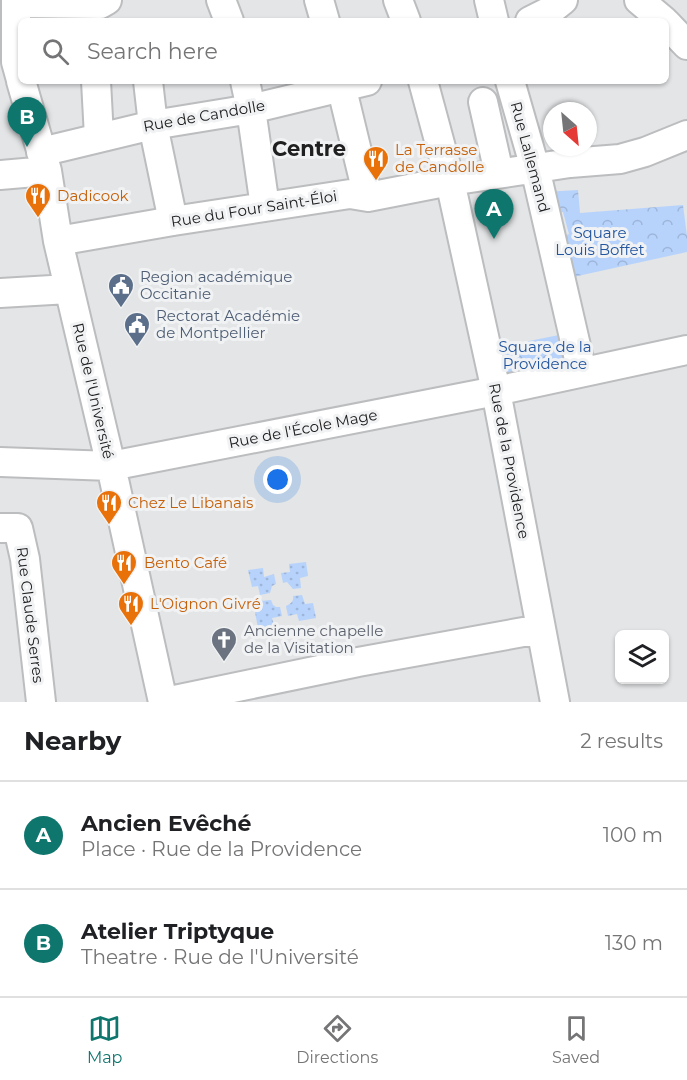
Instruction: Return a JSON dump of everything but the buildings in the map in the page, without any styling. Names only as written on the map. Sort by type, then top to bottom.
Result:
[{"type":"street","points":[[221,0],[228,18]]},
{"type":"street","points":[[319,0],[324,18]]},
{"type":"street","points":[[489,0],[493,18]]},
{"type":"street","points":[[536,18],[563,0]]},
{"type":"street","points":[[639,0],[660,18]]},
{"type":"street","points":[[16,2],[102,8]]},
{"type":"street","name":"Rue de l'Université","points":[[16,2],[18,69]]},
{"type":"street","points":[[669,26],[687,45]]},
{"type":"street","name":"Rue de l'Université","points":[[22,84],[44,161],[58,241],[164,702]]},
{"type":"street","points":[[96,84],[99,137]]},
{"type":"street","points":[[148,84],[153,125],[173,221]]},
{"type":"street","points":[[246,84],[265,207]]},
{"type":"street","name":"Rue de Candolle","points":[[0,175],[44,161],[99,137],[153,125],[251,109],[345,84]]},
{"type":"street","points":[[349,84],[368,197]]},
{"type":"street","name":"Rue de la Providence","points":[[424,84],[450,181],[496,391],[555,702]]},
{"type":"street","name":"Rue Lallemand","points":[[511,84],[534,168],[582,372]]},
{"type":"street","points":[[483,102],[500,173]]},
{"type":"street","name":"Rue du Four Saint-Éloi","points":[[58,241],[350,194],[368,197],[500,173],[570,163],[620,159],[645,152],[687,135]]},
{"type":"street","points":[[0,293],[69,289]]},
{"type":"street","name":"Rue de l'École Mage","points":[[0,462],[111,466],[496,391],[687,351]]},
{"type":"street","name":"Rue Claude Serres","points":[[9,528],[26,559],[41,702]]},
{"type":"street","points":[[164,702],[358,662],[540,629]]},
{"type":"green space","name":"Square Louis Boffet","points":[[578,190],[580,213],[683,205],[687,252],[564,279],[555,238],[569,234],[563,212],[548,213],[543,192]]},
{"type":"green space","name":"Square de la Providence","points":[[564,334],[571,368],[502,381],[495,348]]},
{"type":"green space","points":[[306,562],[308,576],[300,578],[301,588],[293,589],[287,582],[283,583],[281,573],[290,572],[289,564]]},
{"type":"green space","points":[[263,568],[264,577],[274,574],[276,584],[272,586],[270,593],[260,595],[258,586],[252,587],[248,570]]},
{"type":"green space","points":[[302,595],[305,604],[313,603],[316,618],[299,621],[297,614],[288,616],[286,606],[292,602],[293,596]]},
{"type":"green space","points":[[271,600],[273,605],[280,607],[282,616],[272,618],[274,626],[258,628],[255,612],[262,610],[260,601]]},
{"type":"place","name":"Atelier Triptyque","points":[[27,147]]},
{"type":"place","name":"La Terrasse de Candolle","points":[[376,182]]},
{"type":"place","name":"Dadicook","points":[[38,219]]},
{"type":"place","name":"Ancien Evêché","points":[[494,239]]},
{"type":"place","name":"Region académique Occitanie","points":[[121,309]]},
{"type":"place","name":"Rectorat Académie de Montpellier","points":[[137,348]]},
{"type":"place","name":"Chez Le Libanais","points":[[109,526]]},
{"type":"place","name":"Bento Café","points":[[124,586]]},
{"type":"place","name":"L'Oignon Givré","points":[[131,627]]},
{"type":"place","name":"Ancienne chapelle de la Visitation","points":[[224,663]]},
{"type":"district","name":"Centre","points":[[309,149]]}]
